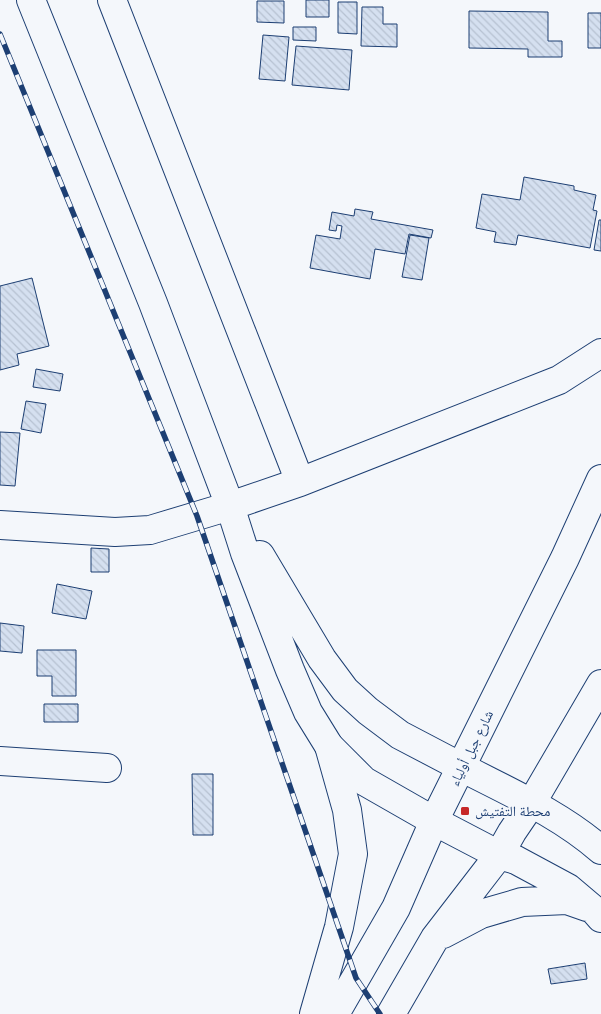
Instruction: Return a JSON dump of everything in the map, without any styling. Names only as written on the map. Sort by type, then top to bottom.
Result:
[{"type":"street","points":[[31,0],[152,303],[233,514],[245,553],[290,670],[308,712],[329,746],[364,781],[434,821],[499,855],[516,860],[568,888],[598,914]]},
{"type":"street","points":[[112,0],[300,482]]},
{"type":"street","points":[[0,525],[115,532],[150,530],[233,514],[300,482],[559,380],[601,353]]},
{"type":"street","name":"شارع جبل أولياء","points":[[335,1014],[396,908],[434,821],[565,558],[601,479]]},
{"type":"street","points":[[233,514],[322,658],[345,690],[368,711],[400,735],[546,811],[601,850]]},
{"type":"street","points":[[391,1014],[436,938],[499,855],[601,684]]},
{"type":"street","points":[[314,1014],[339,927],[353,854],[347,810],[329,746]]},
{"type":"street","points":[[0,761],[107,768]]},
{"type":"street","points":[[436,938],[481,914],[522,902],[567,900],[598,914]]},
{"type":"building","points":[[306,0],[329,0],[329,17],[306,17]]},
{"type":"building","points":[[257,1],[284,1],[284,23],[257,22]]},
{"type":"building","points":[[338,2],[357,2],[357,34],[338,33]]},
{"type":"building","points":[[362,7],[383,7],[383,24],[397,24],[397,47],[361,46]]},
{"type":"building","points":[[469,11],[548,12],[548,41],[562,41],[562,57],[528,57],[528,49],[469,48]]},
{"type":"building","points":[[588,13],[601,13],[601,48],[588,48]]},
{"type":"building","points":[[293,27],[316,27],[316,41],[293,40]]},
{"type":"building","points":[[263,35],[289,37],[285,81],[259,79]]},
{"type":"building","points":[[296,46],[352,50],[349,90],[292,85]]},
{"type":"building","points":[[524,177],[574,186],[574,190],[596,195],[593,210],[597,211],[590,248],[518,235],[516,245],[494,242],[496,232],[476,228],[482,194],[520,200]]},
{"type":"building","points":[[355,209],[373,212],[371,219],[433,230],[431,238],[409,234],[405,254],[375,249],[370,279],[310,268],[316,235],[340,239],[342,226],[337,225],[336,231],[329,230],[332,212],[354,216]]},
{"type":"building","points":[[599,220],[601,220],[601,251],[594,250]]},
{"type":"building","points":[[410,235],[429,238],[422,280],[402,277]]},
{"type":"building","points":[[32,278],[49,346],[17,354],[19,365],[0,370],[0,286]]},
{"type":"building","points":[[36,369],[63,374],[60,391],[33,387]]},
{"type":"building","points":[[26,401],[46,404],[41,433],[21,429]]},
{"type":"building","points":[[0,432],[20,433],[15,486],[0,485]]},
{"type":"building","points":[[91,548],[109,549],[109,572],[91,572]]},
{"type":"building","points":[[57,584],[92,591],[86,619],[52,613]]},
{"type":"building","points":[[0,623],[24,626],[22,653],[0,651]]},
{"type":"building","points":[[37,650],[76,650],[76,696],[52,696],[52,676],[37,676]]},
{"type":"building","points":[[44,704],[78,704],[78,722],[44,722]]},
{"type":"building","points":[[192,774],[213,774],[213,835],[193,835]]},
{"type":"building","points":[[585,963],[587,979],[551,984],[548,969]]},
{"type":"railway","points":[[0,34],[197,516],[356,978],[380,1014]]},
{"type":"place","name":"محطة التفتيش","points":[[465,811]]}]
